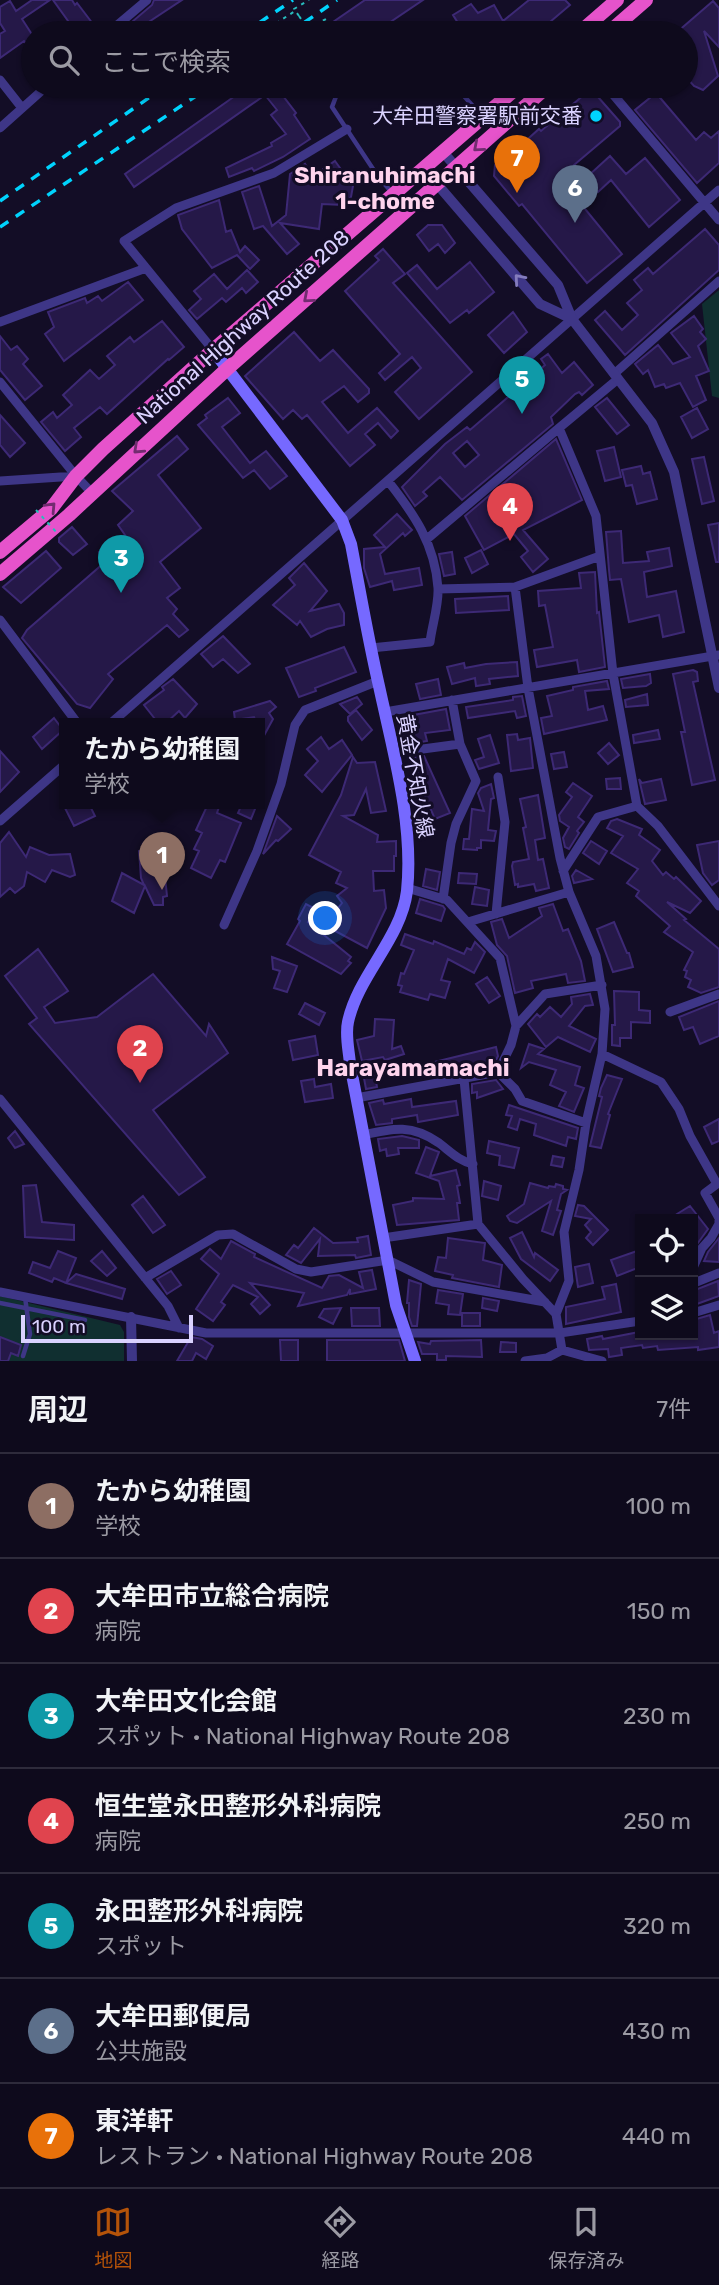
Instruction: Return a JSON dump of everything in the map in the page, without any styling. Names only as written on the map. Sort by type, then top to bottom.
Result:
[{"type":"highway","points":[[593,21],[617,0]]},
{"type":"highway","points":[[622,21],[646,0]]},
{"type":"highway","name":"National Highway Route 208","points":[[0,552],[51,509],[76,476],[103,449],[505,98]]},
{"type":"highway","name":"National Highway Route 208","points":[[0,574],[534,98]]},
{"type":"main road","name":"黄金不知火線","points":[[213,351],[342,520],[351,544],[385,712],[409,836],[407,888],[393,931],[360,991],[348,1021],[350,1064],[396,1305],[415,1361]]},
{"type":"street","points":[[122,21],[147,0]]},
{"type":"street","points":[[0,80],[22,108]]},
{"type":"street","points":[[0,128],[33,98]]},
{"type":"street","points":[[616,98],[719,220]]},
{"type":"street","points":[[213,351],[124,241],[176,208],[274,173],[347,129]]},
{"type":"street","points":[[443,152],[558,285],[572,319],[652,423],[674,472],[715,655],[719,688]]},
{"type":"street","points":[[425,167],[540,304],[572,319]]},
{"type":"street","points":[[117,718],[719,190]]},
{"type":"street","points":[[0,322],[146,268]]},
{"type":"street","points":[[427,539],[559,428],[719,281]]},
{"type":"street","points":[[0,382],[92,493]]},
{"type":"street","points":[[559,428],[596,516],[613,674],[637,806],[658,826],[719,906]]},
{"type":"street","points":[[0,481],[76,476]]},
{"type":"street","points":[[371,649],[429,642],[438,589],[427,539],[414,513],[388,481]]},
{"type":"street","points":[[438,589],[515,587],[600,555]]},
{"type":"street","points":[[515,587],[528,688],[563,871],[596,956],[605,1009],[602,1054],[564,1232],[569,1281],[556,1314]]},
{"type":"street","points":[[0,620],[74,718]]},
{"type":"street","points":[[385,712],[715,655]]},
{"type":"street","points":[[224,925],[257,851],[281,785],[295,725],[305,710],[377,681]]},
{"type":"street","points":[[443,899],[456,824],[476,781],[460,744],[452,700]]},
{"type":"street","points":[[393,753],[460,744]]},
{"type":"street","points":[[0,821],[59,769]]},
{"type":"street","points":[[496,914],[505,822],[498,778]]},
{"type":"street","points":[[563,871],[598,817],[637,806]]},
{"type":"street","points":[[407,888],[443,899],[500,958],[516,1026]]},
{"type":"street","points":[[468,922],[569,892]]},
{"type":"street","points":[[498,1072],[511,1045],[516,1026],[545,994],[602,985]]},
{"type":"street","points":[[670,1012],[719,994]]},
{"type":"street","points":[[602,1054],[661,1082],[679,1109],[690,1136],[717,1184],[705,1194],[719,1219],[719,1224],[698,1257]]},
{"type":"street","points":[[356,1098],[498,1072]]},
{"type":"street","points":[[498,1072],[515,1089],[522,1101],[586,1123]]},
{"type":"street","points":[[464,1079],[478,1224],[556,1314],[562,1350]]},
{"type":"street","points":[[0,1099],[168,1306],[179,1328]]},
{"type":"street","points":[[363,1135],[396,1128],[409,1129],[425,1135],[462,1161],[473,1164]]},
{"type":"street","points":[[383,1238],[478,1224]]},
{"type":"street","points":[[145,1278],[218,1236],[233,1234],[296,1269],[312,1272],[388,1260],[433,1282],[545,1301]]},
{"type":"street","points":[[698,1280],[719,1273]]},
{"type":"street","points":[[0,1292],[206,1333],[560,1333],[635,1322]]},
{"type":"street","points":[[698,1311],[719,1305]]},
{"type":"street","points":[[131,1317],[132,1361]]},
{"type":"street","points":[[525,1361],[547,1358],[562,1350],[602,1361]]},
{"type":"lane","points":[[335,98],[332,107],[379,178],[408,209]]},
{"type":"lane","points":[[466,98],[483,117]]},
{"type":"lane","points":[[23,1356],[30,1334],[25,1297]]},
{"type":"lane","points":[[0,1303],[85,1320]]},
{"type":"path","points":[[280,21],[309,0]]},
{"type":"path","points":[[296,9],[303,21]]},
{"type":"path","points":[[36,510],[58,534]]},
{"type":"green space","points":[[719,290],[719,398],[712,396],[702,304]]},
{"type":"green space","points":[[0,1296],[120,1325],[124,1332],[124,1361],[0,1361]]},
{"type":"building","points":[[32,0],[50,0],[22,19],[21,43],[0,58],[0,34],[5,31],[0,23],[0,7],[10,1],[16,11]]},
{"type":"building","points":[[53,0],[72,0],[91,21],[68,21]]},
{"type":"building","points":[[154,0],[182,0],[150,21],[133,21],[152,5]]},
{"type":"building","points":[[365,0],[423,0],[392,21],[334,21]]},
{"type":"building","points":[[529,0],[565,0],[570,5],[551,21],[503,21]]},
{"type":"building","points":[[713,1],[719,8],[719,47],[704,31],[718,76],[703,90],[698,88],[698,21],[690,21]]},
{"type":"building","points":[[471,4],[478,13],[494,5],[503,21],[457,21],[453,15]]},
{"type":"building","points":[[232,98],[261,98],[134,187],[125,174]]},
{"type":"building","points":[[267,98],[285,98],[310,139],[283,157],[254,171],[252,168],[229,177],[226,168],[272,146],[271,143],[286,134],[271,115],[277,110]]},
{"type":"building","points":[[580,98],[599,98],[620,122],[620,126],[574,165],[587,177],[610,156],[626,174],[645,158],[680,200],[649,227],[611,180],[598,192],[587,178],[572,193],[622,254],[587,283],[522,204],[519,206],[494,176],[495,165],[502,158],[539,129],[541,131]]},
{"type":"building","points":[[650,98],[660,98],[696,140],[704,132],[711,138],[719,131],[719,163],[697,183],[635,110]]},
{"type":"building","points":[[335,161],[353,186],[351,197],[343,205],[322,204],[319,229],[280,223],[299,244],[287,254],[263,226],[254,229],[242,192],[259,186],[272,226],[286,215],[290,174],[305,164],[313,176]]},
{"type":"building","points":[[219,200],[226,232],[231,230],[240,252],[245,246],[259,260],[250,269],[237,255],[212,268],[182,229],[178,215]]},
{"type":"building","points":[[428,225],[442,225],[455,243],[445,253],[438,244],[429,251],[417,235]]},
{"type":"building","points":[[705,229],[719,245],[719,270],[625,355],[595,320],[605,311],[622,330],[638,315],[627,303],[642,290],[634,280],[648,268],[653,274]]},
{"type":"building","points":[[383,249],[405,274],[393,283],[472,372],[419,419],[395,392],[421,368],[412,357],[385,380],[379,373],[400,354],[345,291],[379,260],[375,256]]},
{"type":"building","points":[[470,262],[494,292],[469,313],[467,310],[450,323],[407,273],[417,265],[437,289]]},
{"type":"building","points":[[247,270],[258,282],[246,293],[242,288],[226,302],[222,298],[197,319],[189,310],[201,299],[194,291],[214,274],[227,289]]},
{"type":"building","points":[[128,282],[143,300],[64,361],[45,334],[54,327],[48,312],[85,298],[87,303],[98,296],[102,301]]},
{"type":"building","points":[[513,312],[527,332],[504,353],[488,335]]},
{"type":"building","points":[[694,316],[706,339],[698,346],[709,371],[696,376],[706,400],[693,407],[680,383],[666,388],[664,384],[655,387],[648,370],[643,374],[635,364],[658,345],[673,364],[690,357],[671,333]]},
{"type":"building","points":[[162,321],[184,347],[107,414],[100,407],[74,428],[81,437],[65,451],[41,422],[53,412],[57,418],[72,405],[63,395],[90,370],[99,379],[115,365],[107,356],[130,337],[134,342]]},
{"type":"building","points":[[294,332],[320,361],[333,350],[369,389],[369,393],[358,402],[344,386],[322,402],[348,433],[377,408],[398,431],[391,438],[378,423],[365,434],[375,445],[350,466],[307,415],[302,419],[293,410],[283,419],[245,376]]},
{"type":"building","points":[[0,336],[11,350],[17,346],[28,359],[23,364],[42,386],[25,400],[0,370]]},
{"type":"building","points":[[548,354],[562,373],[574,362],[593,385],[582,395],[579,392],[575,394],[551,417],[553,424],[462,500],[440,477],[423,492],[427,496],[415,506],[402,487],[445,444],[467,427],[470,430],[545,365],[541,359]],"holes":[[[467,441],[479,455],[465,467],[453,453]]]},
{"type":"building","points":[[228,398],[240,413],[222,427],[250,463],[266,451],[287,476],[270,489],[254,470],[243,478],[198,425],[207,418],[205,415]]},
{"type":"building","points":[[607,398],[629,425],[617,434],[595,407]]},
{"type":"building","points":[[697,408],[708,429],[692,438],[681,417]]},
{"type":"building","points":[[0,415],[25,443],[10,457],[0,445]]},
{"type":"building","points":[[177,436],[188,449],[158,475],[201,528],[160,562],[180,588],[167,598],[177,609],[173,614],[188,630],[179,637],[167,625],[108,674],[113,679],[90,708],[77,704],[22,638],[27,630],[105,562],[99,552],[125,535],[118,525],[133,511],[112,491]]},
{"type":"building","points":[[556,439],[582,500],[523,530],[548,559],[533,572],[521,557],[528,551],[514,534],[484,550],[465,516]]},
{"type":"building","points":[[614,447],[621,477],[605,481],[597,451]]},
{"type":"building","points":[[704,457],[714,501],[702,504],[692,459]]},
{"type":"building","points":[[641,466],[643,474],[650,472],[657,499],[637,504],[632,485],[626,486],[622,470]]},
{"type":"building","points":[[397,514],[412,530],[405,536],[403,533],[380,554],[385,574],[419,568],[422,585],[394,590],[392,581],[370,587],[364,568],[364,549],[385,547],[374,535]]},
{"type":"building","points":[[719,523],[719,562],[716,562],[708,525]]},
{"type":"building","points":[[72,527],[87,544],[73,555],[59,542],[59,538]]},
{"type":"building","points":[[621,531],[623,563],[649,561],[647,552],[669,548],[672,566],[644,572],[647,597],[676,591],[684,632],[663,637],[659,615],[629,622],[621,579],[610,580],[609,570],[606,532]]},
{"type":"building","points":[[481,550],[488,564],[472,573],[465,558]]},
{"type":"building","points":[[46,551],[61,568],[21,603],[3,587]]},
{"type":"building","points":[[452,552],[455,574],[444,576],[439,554]]},
{"type":"building","points":[[304,563],[327,591],[310,611],[339,604],[344,613],[344,625],[311,637],[300,621],[297,625],[273,605],[295,585],[289,578]]},
{"type":"building","points":[[595,572],[597,613],[599,612],[605,667],[579,672],[577,660],[537,667],[534,650],[553,647],[545,605],[539,606],[538,591],[581,588],[579,573]]},
{"type":"building","points":[[508,596],[509,610],[456,613],[455,599]]},
{"type":"building","points":[[223,636],[250,664],[238,673],[223,659],[213,667],[201,654]]},
{"type":"building","points":[[344,647],[356,672],[299,697],[286,668]]},
{"type":"building","points":[[517,662],[518,676],[489,679],[490,684],[476,686],[475,678],[452,684],[447,667],[464,663],[465,668]]},
{"type":"building","points":[[693,670],[697,672],[698,681],[693,682],[715,780],[692,785],[673,674]]},
{"type":"building","points":[[650,674],[651,683],[646,686],[623,688],[621,679]]},
{"type":"building","points":[[173,679],[197,704],[185,718],[179,711],[171,718],[154,718],[144,705],[164,690],[162,687]]},
{"type":"building","points":[[438,679],[441,695],[420,699],[416,684]]},
{"type":"building","points":[[607,681],[609,689],[585,691],[588,710],[603,706],[607,720],[544,734],[541,718],[552,716],[547,696],[573,690],[573,687]]},
{"type":"building","points":[[647,694],[648,705],[626,707],[625,700]]},
{"type":"building","points":[[522,696],[526,716],[517,718],[515,711],[468,718],[466,707],[513,700],[513,697]]},
{"type":"building","points":[[357,697],[362,704],[350,714],[340,704]]},
{"type":"building","points":[[270,701],[276,707],[269,713],[273,719],[265,734],[265,718],[235,718],[234,712]]},
{"type":"building","points":[[446,709],[450,730],[425,733],[427,741],[403,745],[397,718]]},
{"type":"building","points":[[356,710],[372,730],[362,740],[348,721],[348,717]]},
{"type":"building","points":[[54,718],[59,725],[59,734],[42,749],[33,737]]},
{"type":"building","points":[[658,730],[660,739],[634,743],[633,735]]},
{"type":"building","points":[[517,734],[518,740],[530,738],[533,768],[511,771],[507,735]]},
{"type":"building","points":[[490,735],[499,763],[479,769],[475,760],[484,757],[478,739]]},
{"type":"building","points":[[321,737],[329,749],[342,740],[352,755],[322,792],[305,775],[318,761],[307,749]]},
{"type":"building","points":[[609,743],[619,755],[608,764],[598,753]]},
{"type":"building","points":[[0,751],[19,772],[0,792]]},
{"type":"building","points":[[564,752],[567,767],[554,769],[551,754]]},
{"type":"building","points":[[424,756],[450,813],[435,819],[408,758]]},
{"type":"building","points":[[353,757],[357,763],[375,762],[386,811],[371,813],[366,789],[354,815],[343,816],[378,835],[377,842],[396,841],[396,856],[394,871],[373,871],[374,891],[384,890],[386,908],[367,948],[311,918],[308,922],[351,957],[348,961],[351,963],[341,974],[287,944],[306,904],[331,917],[342,903],[337,896],[347,888],[336,883],[341,872],[309,855],[341,795]]},
{"type":"building","points":[[620,778],[621,789],[607,789],[606,779]]},
{"type":"building","points":[[639,779],[642,783],[661,779],[666,800],[645,804]]},
{"type":"building","points":[[573,783],[592,796],[578,817],[584,822],[569,849],[565,847],[563,838],[569,827],[560,821],[559,815],[572,797],[566,792]]},
{"type":"building","points":[[491,784],[494,798],[491,799],[488,830],[496,831],[494,841],[481,840],[481,848],[477,850],[463,849],[464,839],[469,839],[472,809],[484,811],[478,793],[481,788]]},
{"type":"building","points":[[538,795],[545,838],[535,840],[538,860],[543,859],[549,888],[536,891],[534,884],[518,887],[518,884],[515,885],[512,866],[513,862],[529,859],[520,799]]},
{"type":"building","points":[[66,809],[92,809],[95,816],[74,826]]},
{"type":"building","points":[[206,809],[218,809],[217,813],[241,823],[225,862],[220,860],[211,878],[191,868],[199,851],[194,849],[202,833],[196,830]]},
{"type":"building","points":[[240,809],[255,809],[251,819],[238,813]]},
{"type":"building","points":[[277,816],[291,829],[263,854]]},
{"type":"building","points":[[617,819],[642,829],[639,835],[660,850],[652,861],[663,875],[666,872],[674,879],[676,877],[701,901],[690,913],[667,902],[719,949],[719,987],[701,993],[688,987],[691,980],[685,977],[687,971],[684,970],[693,952],[664,932],[670,926],[636,896],[639,891],[627,883],[638,869],[611,853],[623,836],[607,828],[611,821]]},
{"type":"building","points":[[9,832],[26,857],[30,847],[49,855],[70,854],[75,875],[70,877],[52,870],[45,882],[27,872],[24,886],[15,893],[10,888],[0,897],[0,843]]},
{"type":"building","points":[[161,838],[167,896],[163,897],[163,905],[154,905],[145,886],[134,913],[112,901],[122,873],[144,885],[139,851],[145,850],[143,844]]},
{"type":"building","points":[[591,841],[607,851],[599,864],[583,853]]},
{"type":"building","points":[[719,841],[719,880],[712,885],[703,873],[697,845]]},
{"type":"building","points":[[426,869],[440,872],[437,890],[423,886]]},
{"type":"building","points":[[576,870],[592,879],[574,883],[572,876]]},
{"type":"building","points":[[459,873],[477,874],[476,884],[458,883]]},
{"type":"building","points":[[475,887],[489,890],[487,906],[472,904]]},
{"type":"building","points":[[420,899],[443,906],[445,909],[441,921],[416,913]]},
{"type":"building","points":[[553,904],[563,931],[568,929],[581,961],[585,981],[568,983],[566,974],[531,981],[533,988],[515,993],[507,956],[497,945],[491,922],[502,919],[509,938],[542,916],[539,908]]},
{"type":"building","points":[[614,922],[633,967],[613,972],[597,929]]},
{"type":"building","points":[[405,934],[433,944],[434,941],[464,954],[467,948],[471,950],[475,942],[485,952],[474,973],[448,959],[441,980],[450,982],[445,998],[430,994],[428,1000],[400,992],[402,986],[398,985],[401,973],[404,974],[414,950],[401,945]]},
{"type":"building","points":[[38,949],[68,991],[44,1007],[55,1023],[97,1017],[153,974],[206,1036],[209,1024],[228,1053],[153,1110],[205,1177],[179,1195],[29,1024],[37,1018],[5,976]]},
{"type":"building","points":[[272,957],[297,966],[287,992],[274,988],[280,971],[273,969]]},
{"type":"building","points":[[487,977],[500,996],[489,1003],[476,984]]},
{"type":"building","points":[[614,991],[639,992],[639,1010],[650,1011],[650,1023],[631,1022],[631,1038],[620,1038],[620,1046],[612,1045],[612,1025],[615,1025]]},
{"type":"building","points":[[590,994],[593,1005],[585,1006],[569,1026],[596,1039],[590,1052],[558,1037],[546,1047],[528,1024],[537,1014],[540,1017],[550,1007],[561,1017],[572,1004],[571,997]]},
{"type":"building","points":[[719,1001],[719,1036],[700,1044],[693,1027],[684,1030],[679,1017]]},
{"type":"building","points":[[305,1003],[325,1013],[319,1025],[299,1014]]},
{"type":"building","points":[[375,1019],[394,1020],[392,1049],[401,1046],[404,1054],[385,1060],[383,1057],[362,1061],[357,1040],[374,1036]]},
{"type":"building","points":[[315,1036],[318,1055],[293,1060],[289,1041]]},
{"type":"building","points":[[529,1044],[544,1049],[538,1054],[580,1067],[575,1085],[584,1088],[574,1112],[559,1106],[566,1092],[550,1085],[556,1070],[529,1062],[521,1068]]},
{"type":"building","points":[[496,1047],[498,1056],[496,1060],[486,1062],[488,1067],[451,1073],[450,1069],[424,1075],[422,1065]]},
{"type":"building","points":[[607,1075],[622,1079],[608,1114],[610,1115],[601,1148],[590,1146],[602,1097],[599,1096]]},
{"type":"building","points":[[375,1076],[377,1087],[366,1089],[364,1078]]},
{"type":"building","points":[[314,1079],[315,1087],[331,1084],[333,1098],[305,1102],[301,1081]]},
{"type":"building","points":[[496,1080],[503,1089],[477,1098],[477,1092],[472,1093],[472,1084]]},
{"type":"building","points":[[411,1099],[412,1107],[456,1101],[458,1115],[418,1122],[417,1115],[376,1125],[369,1103],[383,1100],[384,1104]]},
{"type":"building","points":[[509,1105],[578,1128],[576,1139],[568,1137],[566,1146],[534,1135],[536,1124],[520,1119],[517,1130],[508,1127],[512,1116],[506,1115]]},
{"type":"building","points":[[719,1119],[719,1141],[712,1144],[704,1127]]},
{"type":"building","points":[[15,1131],[24,1144],[15,1148],[8,1138]]},
{"type":"building","points":[[402,1136],[419,1140],[419,1148],[398,1148],[399,1154],[387,1156],[386,1149],[380,1151],[378,1139]]},
{"type":"building","points":[[489,1141],[519,1148],[514,1168],[499,1165],[500,1156],[487,1153]]},
{"type":"building","points":[[426,1147],[439,1152],[430,1176],[456,1170],[460,1185],[457,1186],[459,1220],[397,1225],[393,1205],[413,1201],[413,1198],[444,1199],[439,1181],[416,1173]]},
{"type":"building","points":[[553,1156],[564,1158],[562,1167],[551,1165]]},
{"type":"building","points":[[484,1181],[501,1186],[498,1200],[482,1196]]},
{"type":"building","points":[[530,1183],[548,1188],[555,1187],[556,1184],[567,1190],[561,1194],[557,1210],[561,1211],[553,1235],[542,1231],[551,1201],[517,1223],[510,1221],[507,1216],[524,1204]]},
{"type":"building","points":[[36,1185],[42,1222],[74,1225],[74,1240],[25,1237],[23,1186]]},
{"type":"building","points":[[143,1196],[165,1225],[153,1233],[132,1205]]},
{"type":"building","points":[[578,1205],[584,1206],[608,1230],[593,1245],[586,1238],[591,1232],[585,1225],[591,1219],[575,1216]]},
{"type":"building","points":[[690,1206],[696,1214],[677,1214]]},
{"type":"building","points":[[698,1216],[708,1229],[698,1243]]},
{"type":"building","points":[[314,1228],[333,1243],[358,1242],[357,1238],[368,1236],[371,1255],[356,1258],[355,1255],[318,1256],[320,1239],[301,1263],[286,1255],[294,1245],[298,1248]]},
{"type":"building","points":[[522,1232],[534,1257],[535,1253],[558,1270],[550,1281],[521,1259],[510,1238]]},
{"type":"building","points":[[448,1238],[485,1243],[483,1260],[502,1265],[499,1287],[452,1278],[453,1275],[435,1271],[438,1257],[446,1258]]},
{"type":"building","points":[[719,1238],[719,1262],[704,1261],[708,1252]]},
{"type":"building","points":[[231,1241],[255,1254],[254,1257],[322,1288],[329,1276],[339,1275],[363,1288],[359,1272],[372,1270],[376,1289],[350,1294],[350,1289],[347,1295],[298,1306],[304,1293],[250,1283],[270,1305],[260,1314],[251,1304],[258,1297],[233,1285],[221,1302],[225,1305],[213,1321],[196,1309],[219,1274],[201,1259],[210,1249],[221,1259]]},
{"type":"building","points":[[58,1251],[76,1258],[66,1283],[54,1278],[52,1282],[29,1273],[33,1262],[50,1268]]},
{"type":"building","points":[[102,1251],[116,1268],[107,1276],[91,1261]]},
{"type":"building","points":[[635,1252],[635,1269],[617,1276],[611,1260]]},
{"type":"building","points":[[589,1264],[593,1283],[578,1287],[575,1267]]},
{"type":"building","points":[[171,1271],[181,1285],[167,1294],[157,1279]]},
{"type":"building","points":[[76,1274],[125,1289],[122,1299],[66,1283]]},
{"type":"building","points":[[409,1280],[421,1284],[417,1326],[412,1326],[409,1317]]},
{"type":"building","points":[[718,1281],[719,1296],[698,1304],[698,1289]]},
{"type":"building","points":[[616,1284],[621,1312],[566,1324],[566,1307],[605,1299],[602,1287]]},
{"type":"building","points":[[438,1290],[463,1294],[460,1315],[448,1314],[449,1305],[436,1303]]},
{"type":"building","points":[[483,1298],[499,1301],[497,1311],[482,1308]]},
{"type":"building","points":[[341,1308],[333,1324],[319,1317],[324,1309]]},
{"type":"building","points":[[351,1308],[379,1308],[380,1326],[352,1326]]},
{"type":"building","points":[[462,1313],[480,1313],[480,1326],[462,1326]]},
{"type":"building","points":[[710,1315],[714,1333],[719,1331],[719,1347],[658,1350],[657,1346],[643,1348],[642,1345],[621,1348],[622,1355],[609,1357],[608,1349],[589,1350],[587,1339],[635,1333],[635,1340],[698,1340],[698,1319]]},
{"type":"building","points":[[0,1337],[21,1345],[18,1356],[11,1353],[8,1361],[0,1361]]},
{"type":"building","points":[[191,1337],[202,1339],[213,1346],[206,1359],[196,1353],[192,1361],[177,1361]]},
{"type":"building","points":[[280,1340],[298,1340],[298,1361],[281,1361]]},
{"type":"building","points":[[327,1340],[399,1340],[405,1361],[327,1361]]},
{"type":"building","points":[[481,1340],[482,1357],[446,1356],[446,1360],[437,1360],[437,1354],[422,1354],[418,1342],[430,1344],[431,1341]]},
{"type":"building","points":[[501,1342],[516,1343],[516,1352],[500,1352]]},
{"type":"railway","points":[[262,21],[293,0]]},
{"type":"railway","points":[[306,21],[337,0]]},
{"type":"railway","points":[[0,201],[149,98]]},
{"type":"railway","points":[[0,227],[193,98]]},
{"type":"place","name":"大牟田警察署駅前交番","points":[[596,116]]},
{"type":"place","name":"東洋軒","points":[[517,193]]},
{"type":"place","name":"大牟田郵便局","points":[[575,223]]},
{"type":"place","name":"永田整形外科病院","points":[[522,414]]},
{"type":"place","name":"恒生堂永田整形外科病院","points":[[510,541]]},
{"type":"place","name":"大牟田文化会館","points":[[121,593]]},
{"type":"place","name":"たから幼稚園","points":[[162,890]]},
{"type":"place","name":"大牟田市立総合病院","points":[[140,1083]]},
{"type":"district","name":"Shiranuhimachi 1-chome","points":[[385,188]]},
{"type":"district","name":"Harayamamachi","points":[[413,1068]]}]
